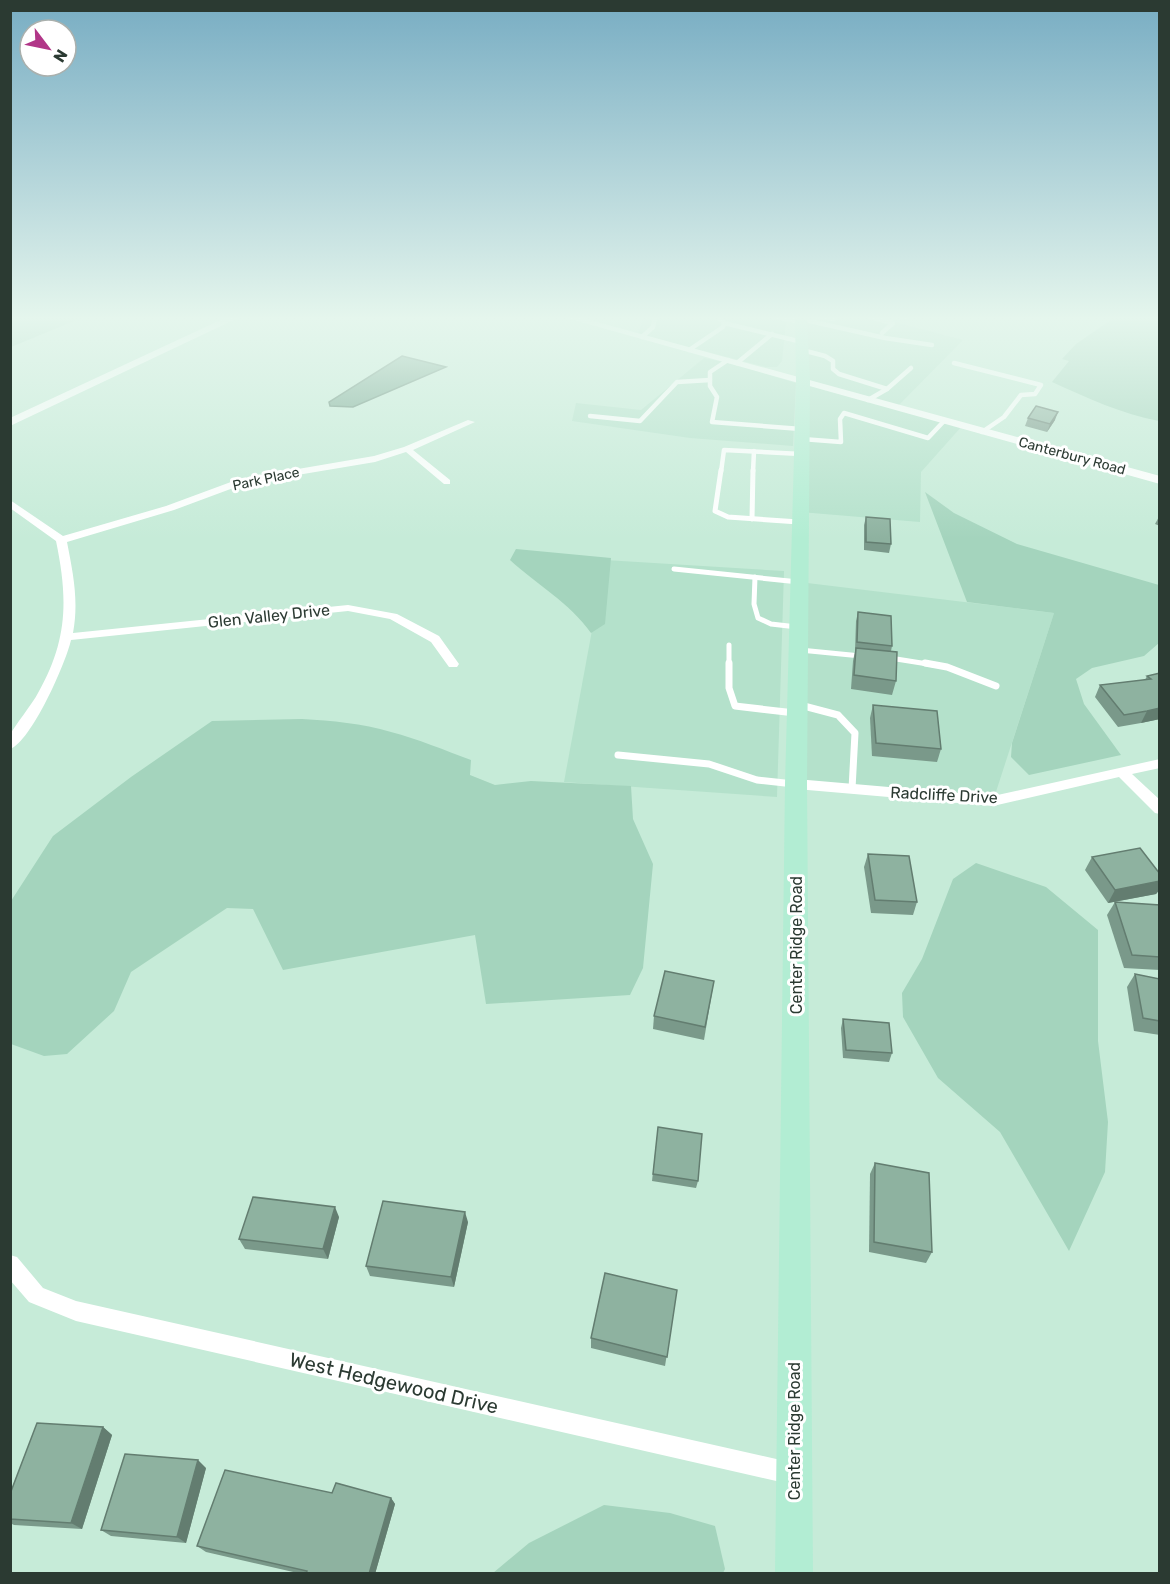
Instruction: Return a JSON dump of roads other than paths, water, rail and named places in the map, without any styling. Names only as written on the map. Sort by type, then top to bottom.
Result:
[{"type":"main road","name":"Center Ridge Road","points":[[794,1574],[796,784],[803,391]]},
{"type":"street","points":[[10,423],[78,391]]},
{"type":"street","name":"Canterbury Road","points":[[837,391],[1160,480]]},
{"type":"street","name":"Park Place","points":[[61,540],[170,507],[242,481],[375,459],[407,449],[471,422]]},
{"type":"street","points":[[407,449],[447,482]]},
{"type":"street","points":[[10,503],[61,540],[70,586],[67,637],[58,669],[31,718],[10,745]]},
{"type":"street","name":"Glen Valley Drive","points":[[67,637],[348,608],[393,616],[435,639],[453,664]]},
{"type":"street","name":"Radcliffe Drive","points":[[796,784],[993,801],[1160,763]]},
{"type":"street","points":[[1123,772],[1160,809]]},
{"type":"street","name":"West Hedgewood Drive","points":[[10,1264],[36,1295],[76,1311],[794,1474]]},
{"type":"lane","points":[[590,416],[640,421],[669,391]]},
{"type":"lane","points":[[713,391],[717,397],[712,422],[801,441],[841,442],[840,419],[844,413],[928,438],[944,421]]},
{"type":"lane","points":[[868,400],[884,391]]},
{"type":"lane","points":[[982,432],[1004,417],[1021,395],[1035,394],[1037,391]]},
{"type":"lane","points":[[800,522],[728,517],[715,511],[722,451],[728,449],[754,451],[801,441]]},
{"type":"lane","points":[[752,519],[754,451]]},
{"type":"lane","points":[[674,569],[799,582]]},
{"type":"lane","points":[[755,578],[753,608],[758,620],[798,639],[874,657]]},
{"type":"lane","points":[[729,645],[729,688],[735,706],[797,709],[838,715],[855,733],[852,789]]},
{"type":"lane","points":[[885,658],[935,664],[996,686]]},
{"type":"lane","points":[[618,755],[709,764],[757,780],[796,784]]}]
